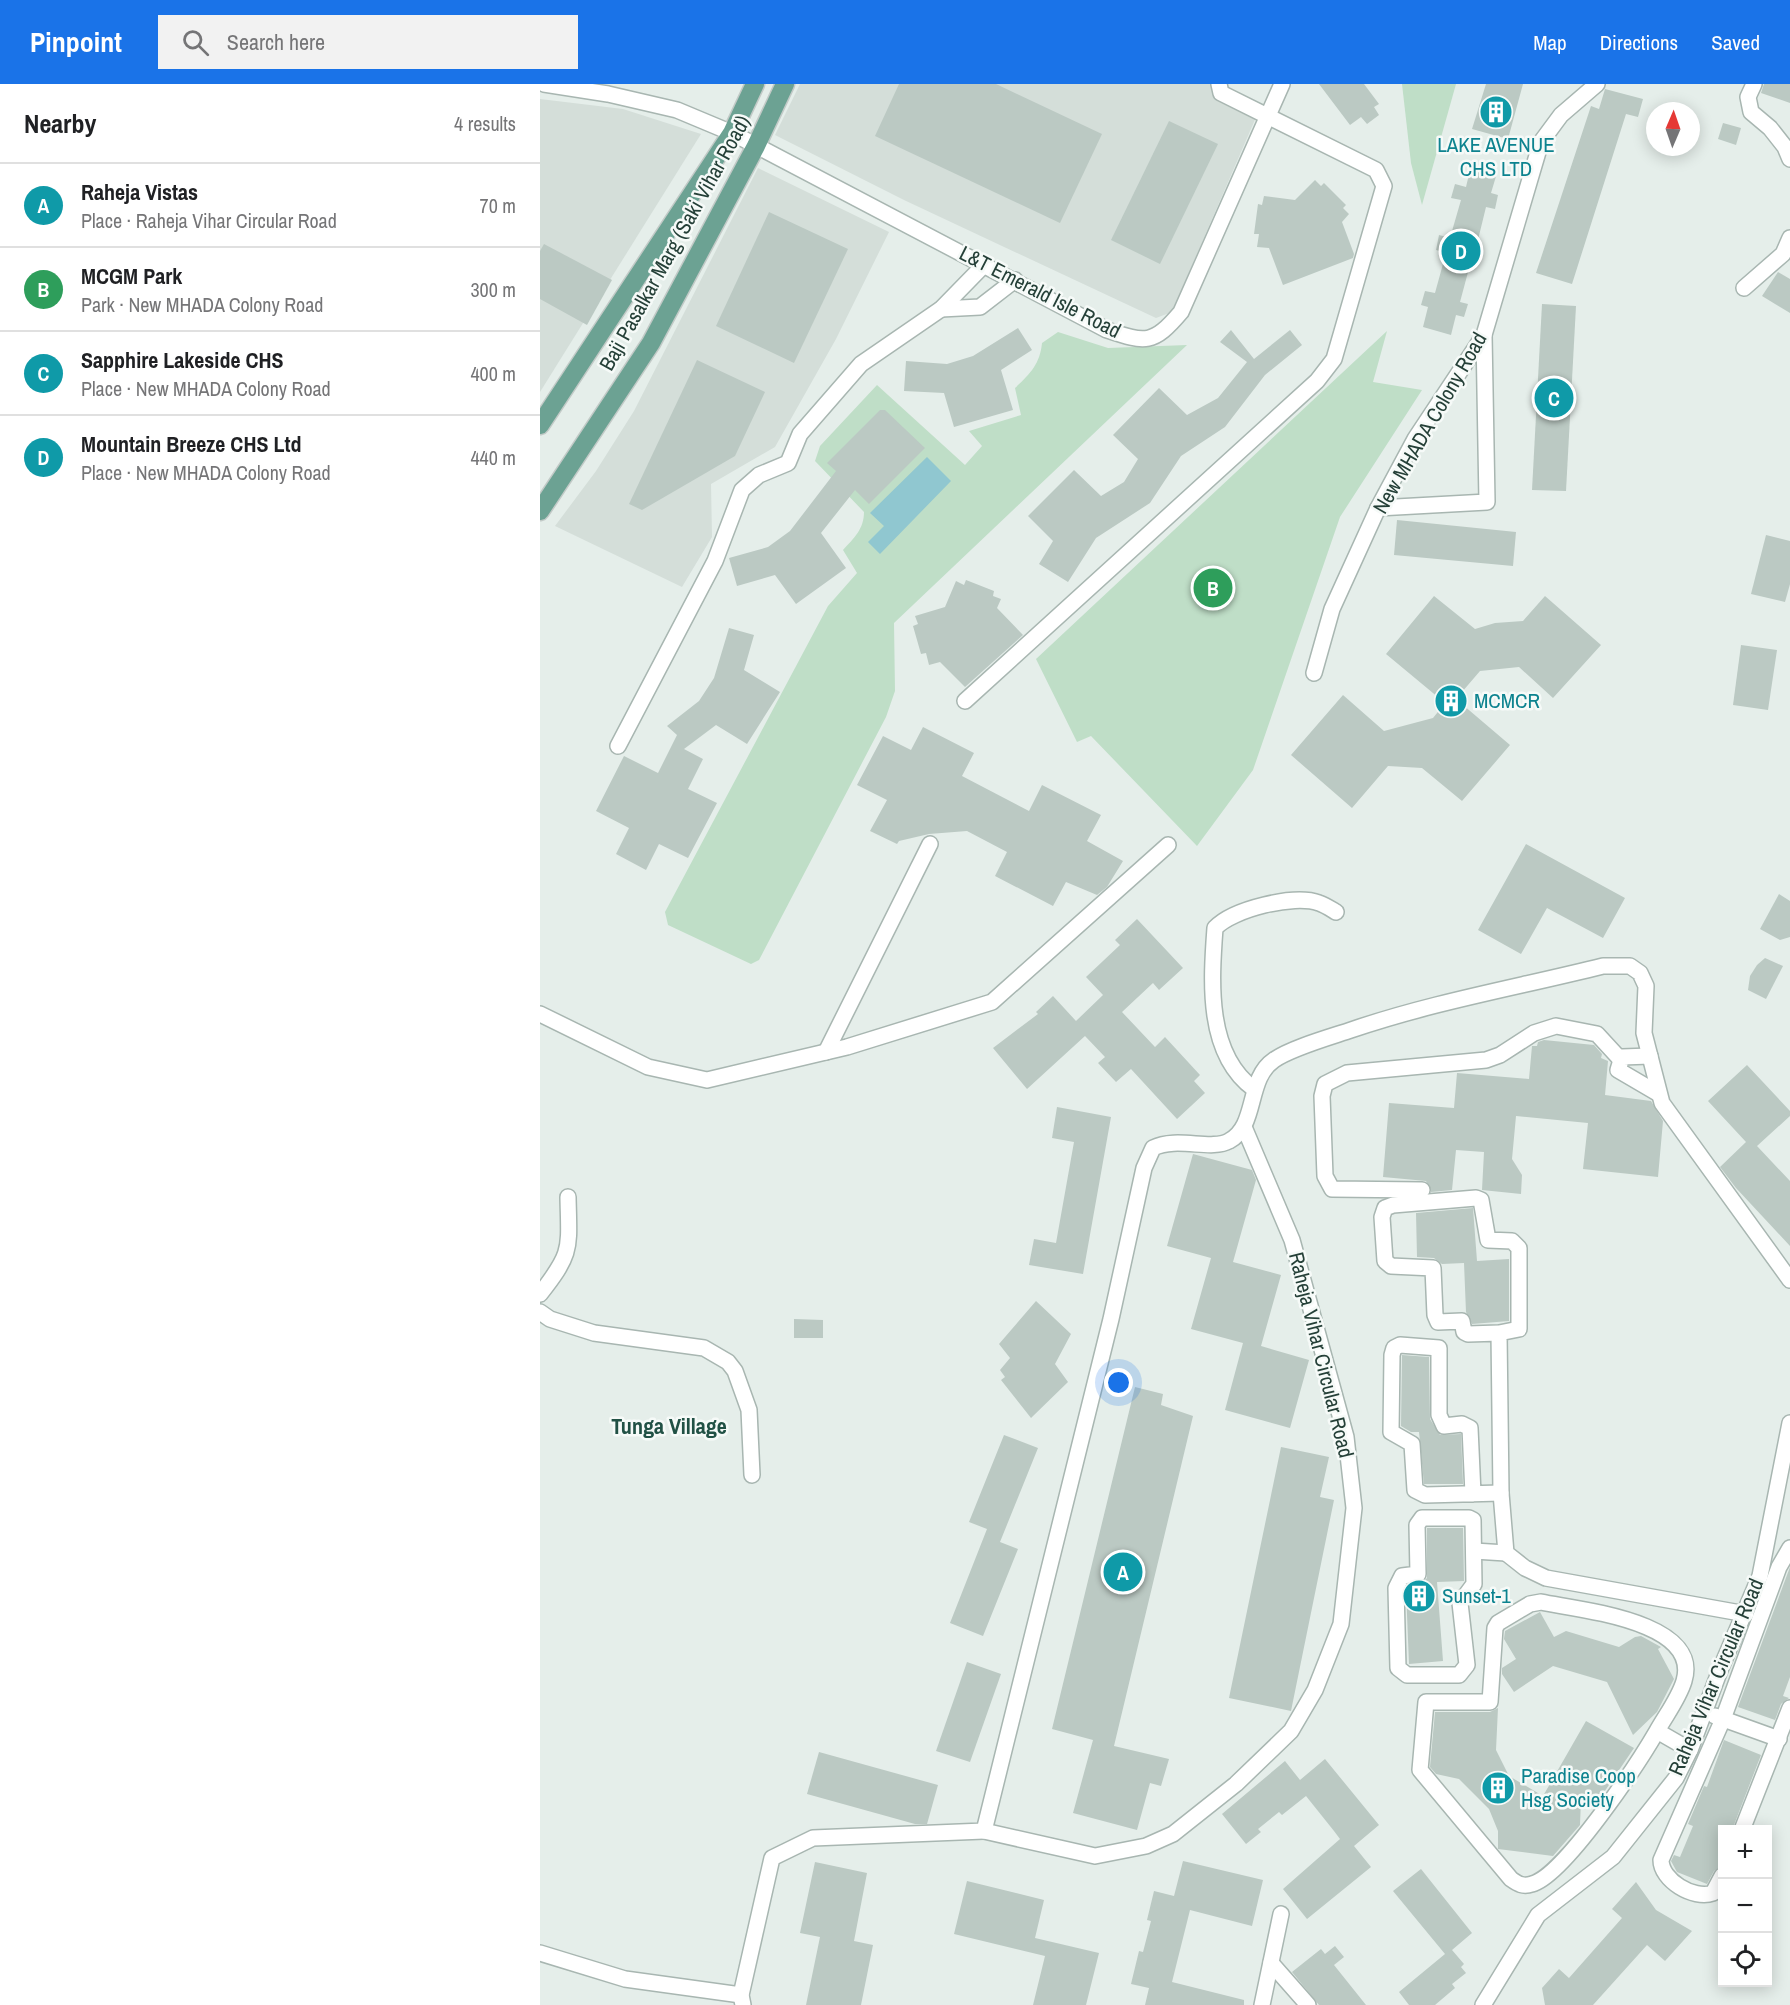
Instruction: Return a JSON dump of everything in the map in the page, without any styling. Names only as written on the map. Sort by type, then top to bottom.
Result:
[{"type":"main road","name":"Baji Pasalkar Marg (Saki Vihar Road)","points":[[540,426],[732,133],[755,84]]},
{"type":"main road","name":"Baji Pasalkar Marg (Saki Vihar Road)","points":[[540,512],[651,343],[756,146],[785,84]]},
{"type":"street","name":"L&T Emerald Isle Road","points":[[544,84],[608,94],[677,110],[732,133],[1107,330],[1136,340],[1150,340],[1165,331],[1180,312],[1269,117]]},
{"type":"street","points":[[965,701],[1317,381],[1334,358],[1384,186],[1383,179],[1376,170],[1221,93],[1219,84]]},
{"type":"street","points":[[1269,117],[1282,84]]},
{"type":"street","name":"New MHADA Colony Road","points":[[1314,673],[1332,609],[1378,508],[1415,439],[1484,335],[1541,142],[1561,115],[1597,84]]},
{"type":"street","points":[[1754,84],[1748,97],[1751,112],[1770,128],[1785,147],[1790,159]]},
{"type":"street","points":[[1744,288],[1783,254],[1790,238]]},
{"type":"street","points":[[618,746],[715,561],[742,490],[759,475],[788,463],[800,434],[861,364],[941,309],[985,264]]},
{"type":"street","points":[[941,309],[980,307],[1015,280]]},
{"type":"street","points":[[1378,508],[1487,502],[1484,335]]},
{"type":"street","points":[[826,1052],[930,844]]},
{"type":"street","points":[[540,1014],[648,1067],[706,1080],[826,1052],[992,1002],[1168,845]]},
{"type":"street","points":[[1254,1089],[1238,1078],[1231,1068],[1214,1019],[1215,928],[1235,913],[1284,903],[1318,903],[1336,912]]},
{"type":"street","points":[[984,1831],[1110,1319],[1144,1168],[1153,1148],[1165,1142],[1225,1143],[1244,1127],[1254,1089],[1273,1060],[1332,1036],[1396,1015],[1603,966],[1630,966],[1640,973],[1646,986],[1644,1033],[1662,1103],[1790,1280]]},
{"type":"street","points":[[1422,1190],[1332,1189],[1325,1176],[1322,1096],[1325,1084],[1347,1073],[1486,1060],[1500,1055],[1534,1033],[1556,1026],[1597,1034],[1620,1059]]},
{"type":"street","points":[[1620,1059],[1629,1056],[1650,1056]]},
{"type":"street","points":[[1620,1059],[1618,1067],[1621,1073],[1659,1094]]},
{"type":"street","name":"Raheja Vihar Circular Road","points":[[742,2000],[772,1858],[813,1838],[984,1831],[1095,1856],[1146,1846],[1173,1834],[1236,1784],[1291,1731],[1315,1690],[1341,1624],[1354,1508],[1346,1437],[1292,1240],[1244,1127]]},
{"type":"street","points":[[540,1294],[562,1266],[569,1247],[568,1197]]},
{"type":"street","points":[[1476,1198],[1480,1200],[1488,1240],[1512,1241],[1519,1248],[1519,1329],[1499,1333],[1468,1334],[1464,1332],[1462,1321],[1438,1322],[1433,1268],[1391,1266],[1385,1261],[1382,1217],[1384,1208],[1393,1205],[1476,1198]]},
{"type":"street","points":[[540,1312],[550,1319],[594,1333],[704,1348],[728,1362],[735,1371],[749,1410],[752,1475]]},
{"type":"street","points":[[1499,1333],[1501,1493],[1506,1553]]},
{"type":"street","points":[[1473,1494],[1470,1428],[1462,1424],[1444,1426],[1439,1415],[1439,1348],[1400,1345],[1394,1348],[1391,1432],[1412,1444],[1415,1490],[1425,1495],[1473,1494],[1501,1493]]},
{"type":"street","name":"Raheja Vihar Circular Road","points":[[1483,2005],[1538,1915],[1613,1857],[1676,1778],[1690,1750],[1760,1576],[1790,1423]]},
{"type":"street","points":[[1469,1518],[1473,1520],[1474,1551],[1474,1584],[1460,1604],[1467,1665],[1459,1675],[1407,1675],[1398,1668],[1396,1588],[1402,1576],[1418,1574],[1418,1520],[1469,1518]]},
{"type":"street","points":[[1720,1879],[1713,1893],[1701,1895],[1668,1878],[1661,1867],[1661,1860],[1723,1719],[1779,1567],[1790,1548]]},
{"type":"street","points":[[1474,1551],[1506,1553],[1525,1568],[1546,1578],[1746,1614]]},
{"type":"street","points":[[1541,1602],[1644,1624],[1665,1635],[1672,1642],[1683,1661],[1684,1680],[1657,1731],[1631,1775],[1569,1854],[1535,1884],[1527,1886],[1519,1885],[1511,1879],[1420,1770],[1426,1702],[1491,1702],[1495,1629],[1498,1623],[1530,1604],[1541,1602]]},
{"type":"street","points":[[1744,1825],[1790,1708]]},
{"type":"street","points":[[1704,1712],[1779,1739]]},
{"type":"street","points":[[1657,1731],[1690,1750]]},
{"type":"street","points":[[1262,2005],[1281,1914]]},
{"type":"street","points":[[540,1953],[625,1979],[742,2000]]},
{"type":"street","points":[[1271,1963],[1308,2005]]},
{"type":"shaded area","points":[[800,84],[1221,84],[1260,108],[1172,312],[1156,318],[904,200],[775,135]]},
{"type":"shaded area","points":[[540,99],[623,109],[701,134],[540,392]]},
{"type":"shaded area","points":[[758,168],[889,232],[836,339],[775,447],[711,484],[712,537],[682,587],[555,526],[596,471],[634,411]]},
{"type":"green space","points":[[1402,84],[1456,84],[1422,205],[1411,163]]},
{"type":"green space","points":[[1387,331],[1373,382],[1422,390],[1340,517],[1253,770],[1197,846],[1091,736],[1077,742],[1036,659]]},
{"type":"green space","points":[[1058,332],[1108,348],[1187,345],[894,623],[895,691],[886,717],[759,960],[751,964],[668,925],[665,912],[828,606],[857,573],[843,550],[860,528],[864,512],[815,461],[820,446],[877,385],[965,465],[982,446],[969,431],[1021,415],[1015,388],[1033,368],[1039,357],[1042,343]]},
{"type":"water","points":[[927,457],[951,481],[880,554],[868,542],[884,526],[870,513]]},
{"type":"building","points":[[899,84],[996,84],[1102,134],[1060,223],[875,136]]},
{"type":"building","points":[[1319,84],[1364,84],[1379,104],[1374,107],[1379,115],[1367,124],[1361,117],[1350,125]]},
{"type":"building","name":"LAKE AVENUE CHS LTD","points":[[1486,84],[1523,84],[1508,139],[1472,129]]},
{"type":"building","points":[[1764,84],[1790,84],[1790,103],[1761,93]]},
{"type":"building","points":[[1605,89],[1643,99],[1638,117],[1626,114],[1572,284],[1536,273],[1591,106],[1599,109]]},
{"type":"building","points":[[1169,121],[1218,144],[1160,264],[1111,240]]},
{"type":"building","points":[[1723,123],[1741,128],[1736,145],[1718,139]]},
{"type":"building","points":[[1471,166],[1497,173],[1491,193],[1498,195],[1495,209],[1486,207],[1476,248],[1482,249],[1479,263],[1471,261],[1460,302],[1468,304],[1464,317],[1456,315],[1451,335],[1423,327],[1428,307],[1421,305],[1425,291],[1435,293],[1446,253],[1436,250],[1439,235],[1450,238],[1461,200],[1451,198],[1455,184],[1466,187]]},
{"type":"building","points":[[1315,180],[1321,186],[1324,183],[1346,205],[1343,208],[1349,214],[1342,222],[1354,254],[1353,258],[1283,285],[1269,248],[1257,247],[1259,234],[1254,234],[1258,204],[1262,205],[1264,196],[1295,200]]},
{"type":"building","points":[[769,212],[848,249],[794,363],[716,326]]},
{"type":"building","points":[[544,244],[612,280],[587,325],[540,299],[540,251]]},
{"type":"building","points":[[1778,272],[1790,279],[1790,313],[1762,296]]},
{"type":"building","points":[[1542,304],[1576,306],[1566,491],[1532,490]]},
{"type":"building","points":[[1018,328],[1032,350],[1001,370],[1013,410],[954,427],[944,393],[904,391],[906,361],[947,364],[973,356]]},
{"type":"building","points":[[1231,330],[1254,359],[1290,330],[1302,345],[1265,375],[1225,427],[1181,456],[1150,503],[1096,538],[1068,582],[1039,564],[1053,541],[1028,516],[1074,470],[1101,496],[1124,482],[1138,459],[1113,435],[1159,388],[1187,415],[1218,398],[1247,362],[1220,342]]},
{"type":"building","points":[[697,360],[765,392],[735,456],[642,510],[629,504]]},
{"type":"building","points":[[880,410],[885,410],[925,448],[869,504],[855,490],[821,533],[846,568],[796,604],[775,575],[737,586],[729,558],[768,547],[790,531],[836,471],[827,463]]},
{"type":"building","points":[[1397,520],[1516,532],[1513,566],[1394,555]]},
{"type":"building","points":[[1766,535],[1790,541],[1790,584],[1785,602],[1751,594]]},
{"type":"building","points":[[966,580],[994,591],[993,596],[1001,599],[997,608],[1023,635],[965,687],[940,662],[929,665],[926,653],[921,654],[913,626],[918,624],[915,616],[945,607],[956,581],[964,585]]},
{"type":"building","name":"MCMCR","points":[[1434,596],[1475,629],[1495,623],[1523,621],[1545,596],[1601,645],[1553,698],[1519,667],[1480,671],[1456,699],[1510,745],[1462,801],[1422,768],[1388,766],[1352,808],[1291,755],[1343,695],[1384,731],[1433,718],[1445,703],[1386,654]]},
{"type":"building","points":[[729,628],[754,635],[744,670],[780,692],[747,744],[716,725],[684,749],[703,759],[688,789],[717,803],[688,858],[659,844],[646,870],[616,854],[629,828],[596,811],[624,756],[658,773],[677,735],[667,726],[699,701],[714,678]]},
{"type":"building","points":[[1741,645],[1777,650],[1768,710],[1733,705]]},
{"type":"building","points":[[923,727],[974,753],[962,776],[1029,811],[1042,785],[1101,815],[1087,841],[1123,861],[1107,887],[1097,895],[1066,882],[1053,906],[995,876],[1007,852],[967,831],[929,834],[899,841],[897,844],[870,831],[887,800],[857,785],[883,736],[911,750]]},
{"type":"building","points":[[1526,844],[1625,898],[1603,938],[1547,908],[1521,954],[1478,930]]},
{"type":"building","points":[[1779,894],[1790,901],[1790,937],[1780,940],[1760,929]]},
{"type":"building","points":[[1137,919],[1183,968],[1159,990],[1153,983],[1122,1012],[1155,1047],[1165,1037],[1200,1075],[1194,1081],[1205,1093],[1177,1119],[1131,1069],[1116,1082],[1098,1063],[1105,1057],[1085,1036],[1027,1089],[993,1048],[1038,1014],[1036,1012],[1053,996],[1076,1021],[1103,995],[1086,977],[1120,945],[1115,940]]},
{"type":"building","points":[[1765,958],[1783,966],[1766,999],[1748,990],[1750,976]]},
{"type":"building","points":[[1544,1040],[1594,1045],[1602,1054],[1601,1058],[1608,1061],[1605,1095],[1651,1101],[1663,1121],[1658,1177],[1583,1169],[1588,1123],[1516,1116],[1512,1159],[1522,1175],[1521,1194],[1482,1190],[1484,1152],[1456,1150],[1452,1190],[1431,1192],[1426,1181],[1383,1177],[1389,1103],[1454,1108],[1457,1073],[1529,1079],[1532,1046],[1537,1046],[1538,1042]]},
{"type":"building","points":[[1747,1065],[1790,1111],[1790,1116],[1757,1146],[1790,1181],[1790,1246],[1736,1188],[1720,1167],[1746,1142],[1708,1101]]},
{"type":"building","points":[[1057,1107],[1111,1117],[1083,1274],[1029,1265],[1034,1239],[1056,1243],[1074,1142],[1052,1138]]},
{"type":"building","points":[[1193,1154],[1252,1170],[1256,1180],[1233,1262],[1281,1275],[1261,1346],[1309,1360],[1290,1428],[1225,1410],[1243,1343],[1191,1329],[1211,1258],[1167,1246]]},
{"type":"building","points":[[1473,1208],[1477,1261],[1509,1259],[1509,1321],[1472,1324],[1466,1312],[1464,1263],[1442,1264],[1434,1258],[1417,1257],[1416,1213]]},
{"type":"building","points":[[1036,1301],[1071,1334],[1055,1364],[1068,1382],[1031,1418],[1001,1380],[1005,1377],[1000,1370],[1010,1358],[999,1344]]},
{"type":"building","points":[[794,1319],[823,1320],[823,1338],[794,1338]]},
{"type":"building","points":[[1402,1355],[1429,1357],[1430,1419],[1440,1435],[1461,1434],[1463,1484],[1424,1484],[1419,1432],[1411,1432],[1401,1426]]},
{"type":"building","points":[[1135,1387],[1163,1394],[1161,1405],[1193,1416],[1114,1746],[1169,1759],[1161,1786],[1150,1783],[1137,1830],[1073,1813],[1093,1740],[1052,1729]]},
{"type":"building","points":[[1004,1435],[1038,1448],[1000,1542],[1018,1549],[983,1636],[950,1623],[987,1529],[969,1522]]},
{"type":"building","points":[[1281,1447],[1329,1457],[1320,1497],[1334,1500],[1291,1711],[1229,1698]]},
{"type":"building","name":"Sunset-1","points":[[1427,1528],[1463,1528],[1464,1581],[1437,1582],[1443,1661],[1409,1664],[1406,1590],[1408,1585],[1423,1582],[1427,1578]]},
{"type":"building","points":[[1790,1567],[1790,1677],[1783,1696],[1789,1698],[1781,1704],[1775,1720],[1738,1707]]},
{"type":"building","points":[[1540,1612],[1554,1637],[1566,1631],[1619,1647],[1641,1636],[1661,1647],[1658,1649],[1674,1679],[1657,1712],[1633,1735],[1607,1682],[1553,1666],[1514,1692],[1502,1674],[1502,1668],[1516,1659],[1504,1639],[1505,1631]]},
{"type":"building","points":[[967,1662],[1001,1674],[970,1762],[936,1751]]},
{"type":"building","name":"Paradise Coop Hsg Society","points":[[1498,1708],[1496,1750],[1509,1776],[1543,1796],[1586,1721],[1634,1748],[1594,1807],[1581,1799],[1580,1825],[1553,1856],[1498,1849],[1498,1831],[1489,1809],[1459,1779],[1436,1774],[1430,1767],[1435,1712],[1490,1712]]},
{"type":"building","points":[[1724,1740],[1761,1755],[1734,1825],[1718,1825],[1718,1868],[1714,1871],[1707,1884],[1677,1872],[1671,1861],[1674,1855],[1680,1857],[1693,1826],[1688,1824],[1704,1786],[1707,1787]]},
{"type":"building","points":[[819,1752],[938,1785],[927,1824],[915,1824],[807,1794]]},
{"type":"building","points":[[1325,1759],[1379,1825],[1354,1846],[1371,1867],[1307,1919],[1283,1889],[1340,1839],[1306,1796],[1282,1815],[1279,1812],[1258,1829],[1261,1832],[1246,1844],[1222,1814],[1285,1761],[1300,1780]]},
{"type":"building","points":[[1183,1861],[1263,1880],[1252,1926],[1190,1910],[1172,1982],[1244,2000],[1244,2005],[1145,2005],[1149,1988],[1131,1984],[1139,1951],[1143,1952],[1151,1921],[1147,1920],[1154,1891],[1174,1896]]},
{"type":"building","points":[[815,1862],[867,1873],[854,1941],[873,1945],[861,2005],[806,2005],[820,1937],[800,1933]]},
{"type":"building","points":[[1421,1869],[1472,1933],[1452,1950],[1464,1964],[1461,1967],[1466,1973],[1452,1984],[1455,1988],[1435,2005],[1409,2005],[1399,1992],[1445,1954],[1393,1891]]},
{"type":"building","points":[[967,1881],[1044,1900],[1035,1938],[1099,1953],[1086,2005],[1033,2005],[1045,1956],[954,1934]]},
{"type":"building","points":[[1636,1882],[1656,1910],[1692,1931],[1665,1961],[1647,1945],[1593,2005],[1545,2005],[1542,1988],[1559,1969],[1569,1978],[1622,1918],[1612,1909]]},
{"type":"building","points":[[1335,1946],[1344,1957],[1334,1965],[1366,2005],[1319,2005],[1292,1972],[1321,1949],[1325,1954]]},
{"type":"place","name":"LAKE AVENUE CHS LTD","points":[[1496,112]]},
{"type":"place","name":"Mountain Breeze CHS Ltd","points":[[1461,251]]},
{"type":"place","name":"Sapphire Lakeside CHS","points":[[1554,398]]},
{"type":"place","name":"MCGM Park","points":[[1213,588]]},
{"type":"place","name":"MCMCR","points":[[1451,701]]},
{"type":"place","name":"Raheja Vistas","points":[[1123,1572]]},
{"type":"place","name":"Sunset-1","points":[[1419,1596]]},
{"type":"place","name":"Paradise Coop Hsg Society","points":[[1498,1788]]},
{"type":"district","name":"Tunga Village","points":[[669,1426]]}]
